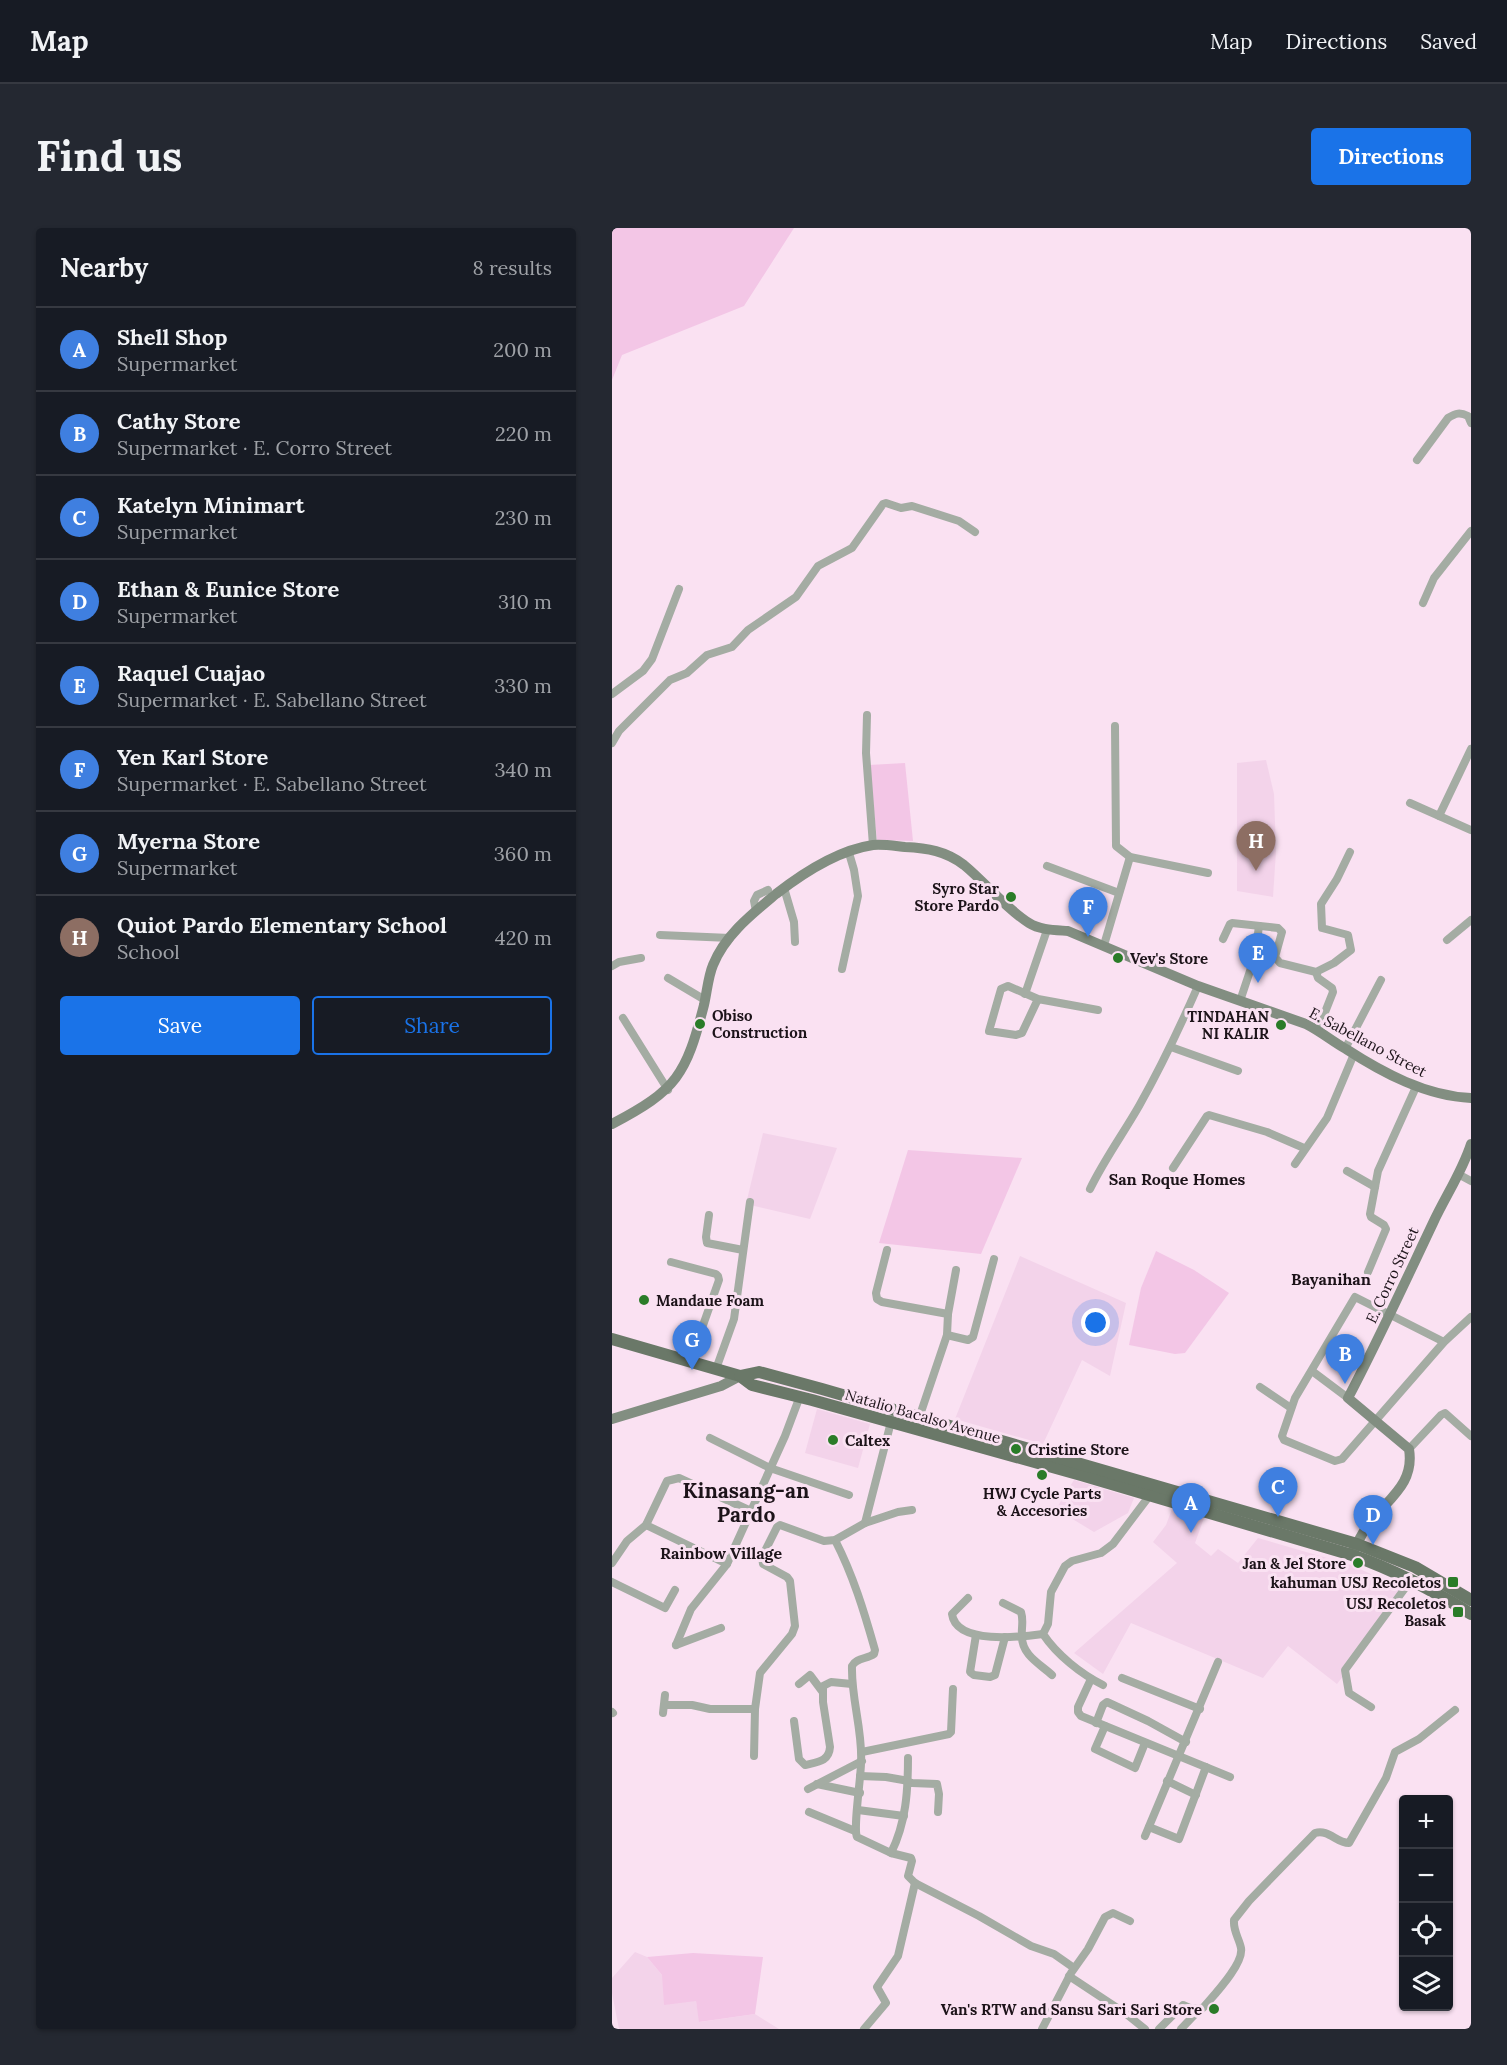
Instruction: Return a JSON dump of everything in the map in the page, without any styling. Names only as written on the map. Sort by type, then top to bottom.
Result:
[{"type":"main road","name":"Natalio Bacalso Avenue","points":[[612,1339],[740,1376],[752,1385],[800,1396],[1150,1495],[1355,1549],[1471,1614]]},
{"type":"main road","name":"Natalio Bacalso Avenue","points":[[740,1376],[759,1372],[894,1410],[1415,1567],[1471,1600]]},
{"type":"street","points":[[1417,460],[1448,418],[1462,413],[1468,416],[1471,423]]},
{"type":"street","points":[[612,743],[619,731],[670,680],[687,673],[707,656],[732,647],[748,630],[795,597],[818,566],[852,548],[883,504],[912,506],[958,522],[975,532]]},
{"type":"street","points":[[1423,603],[1434,578],[1471,531]]},
{"type":"street","points":[[612,694],[643,671],[652,659],[679,589]]},
{"type":"street","points":[[867,715],[866,753],[873,845]]},
{"type":"street","points":[[1115,726],[1116,846],[1130,857],[1208,873]]},
{"type":"street","points":[[1439,816],[1471,749]]},
{"type":"street","points":[[1410,803],[1471,830]]},
{"type":"street","name":"E. Sabellano Street","points":[[612,1124],[648,1104],[668,1089],[680,1073],[691,1051],[713,966],[730,938],[756,911],[813,867],[873,845],[928,848],[948,855],[964,865],[1030,924],[1047,930],[1068,931],[1198,986],[1318,1030],[1350,1052],[1416,1087],[1449,1097],[1471,1098]]},
{"type":"street","points":[[1223,939],[1232,923],[1281,930],[1276,961],[1316,972],[1334,963],[1351,950],[1348,935],[1323,930],[1321,904],[1350,852]]},
{"type":"street","points":[[842,969],[858,896],[849,853]]},
{"type":"street","points":[[1104,945],[1130,857]]},
{"type":"street","points":[[1047,866],[1119,893]]},
{"type":"street","points":[[784,888],[794,922],[795,942]]},
{"type":"street","points":[[756,911],[754,901],[757,895],[768,890]]},
{"type":"street","points":[[1447,940],[1471,920]]},
{"type":"street","points":[[1240,1001],[1255,956],[1259,926]]},
{"type":"street","points":[[1025,994],[1047,930]]},
{"type":"street","points":[[660,935],[730,938]]},
{"type":"street","points":[[612,966],[641,958]]},
{"type":"street","points":[[1316,972],[1318,978],[1332,988],[1333,992],[1318,1030]]},
{"type":"street","points":[[668,978],[705,1000]]},
{"type":"street","points":[[1295,1164],[1327,1118],[1350,1052],[1381,980]]},
{"type":"street","points":[[1038,999],[1022,1033],[1016,1035],[989,1031],[1001,989],[1008,986],[1038,999],[1098,1010]]},
{"type":"street","points":[[1090,1189],[1104,1160],[1138,1107],[1171,1047],[1198,986]]},
{"type":"street","points":[[623,1018],[668,1089]]},
{"type":"street","points":[[1171,1047],[1238,1071]]},
{"type":"street","points":[[1368,1272],[1386,1229],[1384,1225],[1371,1217],[1370,1210],[1378,1171],[1416,1087]]},
{"type":"street","points":[[1173,1168],[1209,1115],[1267,1132],[1304,1148]]},
{"type":"street","name":"E. Corro Street","points":[[1348,1398],[1378,1342],[1447,1193],[1465,1164],[1471,1144]]},
{"type":"street","points":[[1347,1171],[1376,1187]]},
{"type":"street","points":[[1458,1174],[1471,1181]]},
{"type":"street","points":[[716,1369],[734,1319],[750,1202]]},
{"type":"street","points":[[709,1215],[707,1243],[743,1250]]},
{"type":"street","points":[[887,1250],[876,1293],[878,1299],[882,1302],[948,1314]]},
{"type":"street","points":[[947,1335],[968,1340],[973,1337],[994,1259]]},
{"type":"street","points":[[671,1262],[718,1276],[719,1280],[690,1362]]},
{"type":"street","points":[[919,1418],[947,1335],[948,1314],[956,1270]]},
{"type":"street","points":[[1444,1342],[1355,1297],[1291,1408],[1282,1436],[1284,1440],[1335,1461],[1342,1459],[1444,1342],[1471,1317]]},
{"type":"street","points":[[1312,1371],[1376,1420],[1409,1449],[1406,1476],[1399,1492],[1375,1515],[1355,1549]]},
{"type":"street","points":[[612,1419],[722,1386],[740,1376]]},
{"type":"street","points":[[1260,1388],[1291,1408]]},
{"type":"street","points":[[721,1628],[676,1645],[691,1609],[727,1564],[800,1396]]},
{"type":"street","points":[[865,1523],[894,1410]]},
{"type":"street","points":[[1409,1449],[1445,1413],[1471,1436]]},
{"type":"street","points":[[710,1438],[770,1468],[849,1495]]},
{"type":"street","points":[[612,1563],[627,1541],[646,1524],[667,1481],[671,1478],[679,1478],[751,1511]]},
{"type":"street","points":[[1043,1634],[1048,1624],[1051,1592],[1065,1566],[1101,1553],[1113,1544],[1150,1495]]},
{"type":"street","points":[[754,1756],[754,1709],[760,1673],[792,1634],[795,1626],[790,1581],[763,1564],[762,1557],[777,1527],[780,1525],[824,1541],[835,1540],[865,1523],[898,1512],[912,1510]]},
{"type":"street","points":[[646,1524],[727,1564]]},
{"type":"street","points":[[835,1540],[863,1606],[874,1650],[874,1654],[870,1657],[854,1663],[852,1684],[862,1756],[855,1831],[857,1837],[891,1853],[911,1858],[908,1876],[915,1883],[1031,1946],[1054,1953],[1074,1968]]},
{"type":"street","points":[[1371,1707],[1349,1694],[1345,1670],[1411,1580]]},
{"type":"street","points":[[612,1582],[665,1608],[675,1590]]},
{"type":"street","points":[[968,1598],[952,1614],[952,1618],[963,1630],[976,1635],[1005,1637],[1043,1634]]},
{"type":"street","points":[[1003,1603],[1021,1612],[1025,1650],[1052,1675]]},
{"type":"street","points":[[1043,1634],[1049,1644],[1091,1679],[1103,1685]]},
{"type":"street","points":[[976,1635],[971,1675],[990,1677],[995,1675],[1005,1637]]},
{"type":"street","points":[[1146,1836],[1218,1662]]},
{"type":"street","points":[[794,1721],[801,1762],[805,1765],[825,1760],[830,1754],[830,1747],[822,1691],[810,1675],[798,1684]]},
{"type":"street","points":[[1122,1678],[1200,1709]]},
{"type":"street","points":[[1091,1679],[1078,1707],[1078,1712],[1096,1723],[1230,1777]]},
{"type":"street","points":[[822,1691],[824,1686],[831,1682],[852,1684]]},
{"type":"street","points":[[808,1789],[862,1756],[949,1734],[951,1732],[953,1689]]},
{"type":"street","points":[[666,1695],[664,1709],[692,1705],[710,1709],[754,1709]]},
{"type":"street","points":[[1096,1723],[1103,1705],[1107,1702],[1186,1742]]},
{"type":"street","points":[[1181,2029],[1220,1987],[1241,1957],[1242,1949],[1234,1928],[1234,1920],[1249,1901],[1315,1833],[1326,1833],[1343,1843],[1351,1841],[1386,1778],[1395,1752],[1419,1739],[1455,1710]]},
{"type":"street","points":[[1105,1726],[1095,1749],[1135,1768],[1145,1743]]},
{"type":"street","points":[[891,1853],[904,1816],[908,1758]]},
{"type":"street","points":[[1149,1827],[1179,1839],[1206,1767]]},
{"type":"street","points":[[860,1776],[897,1778],[908,1782],[937,1784],[939,1789],[938,1812]]},
{"type":"street","points":[[1167,1781],[1196,1795]]},
{"type":"street","points":[[817,1784],[860,1793]]},
{"type":"street","points":[[858,1810],[904,1816]]},
{"type":"street","points":[[809,1812],[855,1831]]},
{"type":"street","points":[[864,2029],[885,2007],[886,2000],[877,1987],[898,1956],[915,1883]]},
{"type":"street","points":[[1042,2029],[1069,1976],[1108,1914],[1113,1913],[1130,1921]]},
{"type":"street","points":[[1069,1976],[1145,2029]]},
{"type":"street","points":[[1159,2029],[1183,2005],[1199,2010]]},
{"type":"shaded area","points":[[612,228],[794,228],[744,306],[622,355],[612,380]]},
{"type":"shaded area","points":[[1266,760],[1274,794],[1276,851],[1273,897],[1237,891],[1237,763]]},
{"type":"shaded area","points":[[905,763],[913,841],[877,840],[869,765]]},
{"type":"shaded area","points":[[763,1133],[837,1148],[810,1219],[746,1204]]},
{"type":"shaded area","points":[[908,1150],[1022,1158],[981,1254],[879,1243]]},
{"type":"shaded area","points":[[1156,1251],[1194,1270],[1229,1293],[1185,1353],[1175,1354],[1129,1345],[1141,1288]]},
{"type":"shaded area","points":[[1020,1256],[1126,1303],[1110,1376],[1082,1360],[1043,1444],[955,1419]]},
{"type":"shaded area","points":[[817,1409],[870,1424],[858,1468],[805,1453]]},
{"type":"shaded area","points":[[1074,1480],[1134,1498],[1128,1513],[1094,1532],[1056,1509]]},
{"type":"shaded area","points":[[1172,1509],[1204,1518],[1195,1543],[1211,1556],[1218,1549],[1238,1563],[1258,1538],[1351,1565],[1402,1588],[1348,1659],[1342,1668],[1344,1675],[1337,1684],[1288,1646],[1263,1678],[1131,1623],[1103,1674],[1074,1653],[1177,1563],[1153,1542],[1166,1525]]},
{"type":"shaded area","points":[[635,1952],[647,1957],[662,1975],[696,2001],[700,2022],[755,2014],[779,2029],[619,2029],[612,1993],[612,1978]]},
{"type":"shaded area","points":[[693,1953],[763,1957],[755,2014],[699,2022],[696,2001],[664,2005],[662,1975],[647,1957]]},
{"type":"place","name":"Quiot Pardo Elementary School","points":[[1256,871]]},
{"type":"place","name":"Syro Star Store Pardo","points":[[1011,897]]},
{"type":"place","name":"Yen Karl Store","points":[[1088,937]]},
{"type":"place","name":"Vev's Store","points":[[1118,958]]},
{"type":"place","name":"Raquel Cuajao","points":[[1258,983]]},
{"type":"place","name":"Obiso Construction","points":[[700,1024]]},
{"type":"place","name":"TINDAHAN NI KALIR","points":[[1281,1025]]},
{"type":"place","name":"Mandaue Foam","points":[[644,1300]]},
{"type":"place","name":"Myerna Store","points":[[692,1370]]},
{"type":"place","name":"Cathy Store","points":[[1345,1384]]},
{"type":"place","name":"Caltex","points":[[833,1440]]},
{"type":"place","name":"Cristine Store","points":[[1016,1449]]},
{"type":"place","name":"HWJ Cycle Parts & Accesories","points":[[1042,1475]]},
{"type":"place","name":"Katelyn Minimart","points":[[1278,1517]]},
{"type":"place","name":"Shell Shop","points":[[1191,1533]]},
{"type":"place","name":"Ethan & Eunice Store","points":[[1373,1545]]},
{"type":"place","name":"Jan & Jel Store","points":[[1358,1563]]},
{"type":"place","name":"kahuman USJ Recoletos","points":[[1453,1582]]},
{"type":"place","name":"USJ Recoletos Basak","points":[[1458,1612]]},
{"type":"place","name":"Van's RTW and Sansu Sari Sari Store","points":[[1214,2009]]},
{"type":"district","name":"San Roque Homes","points":[[1177,1179]]},
{"type":"district","name":"Bayanihan","points":[[1331,1279]]},
{"type":"district","name":"Kinasang-an Pardo","points":[[746,1502]]},
{"type":"district","name":"Rainbow Village","points":[[721,1553]]}]
